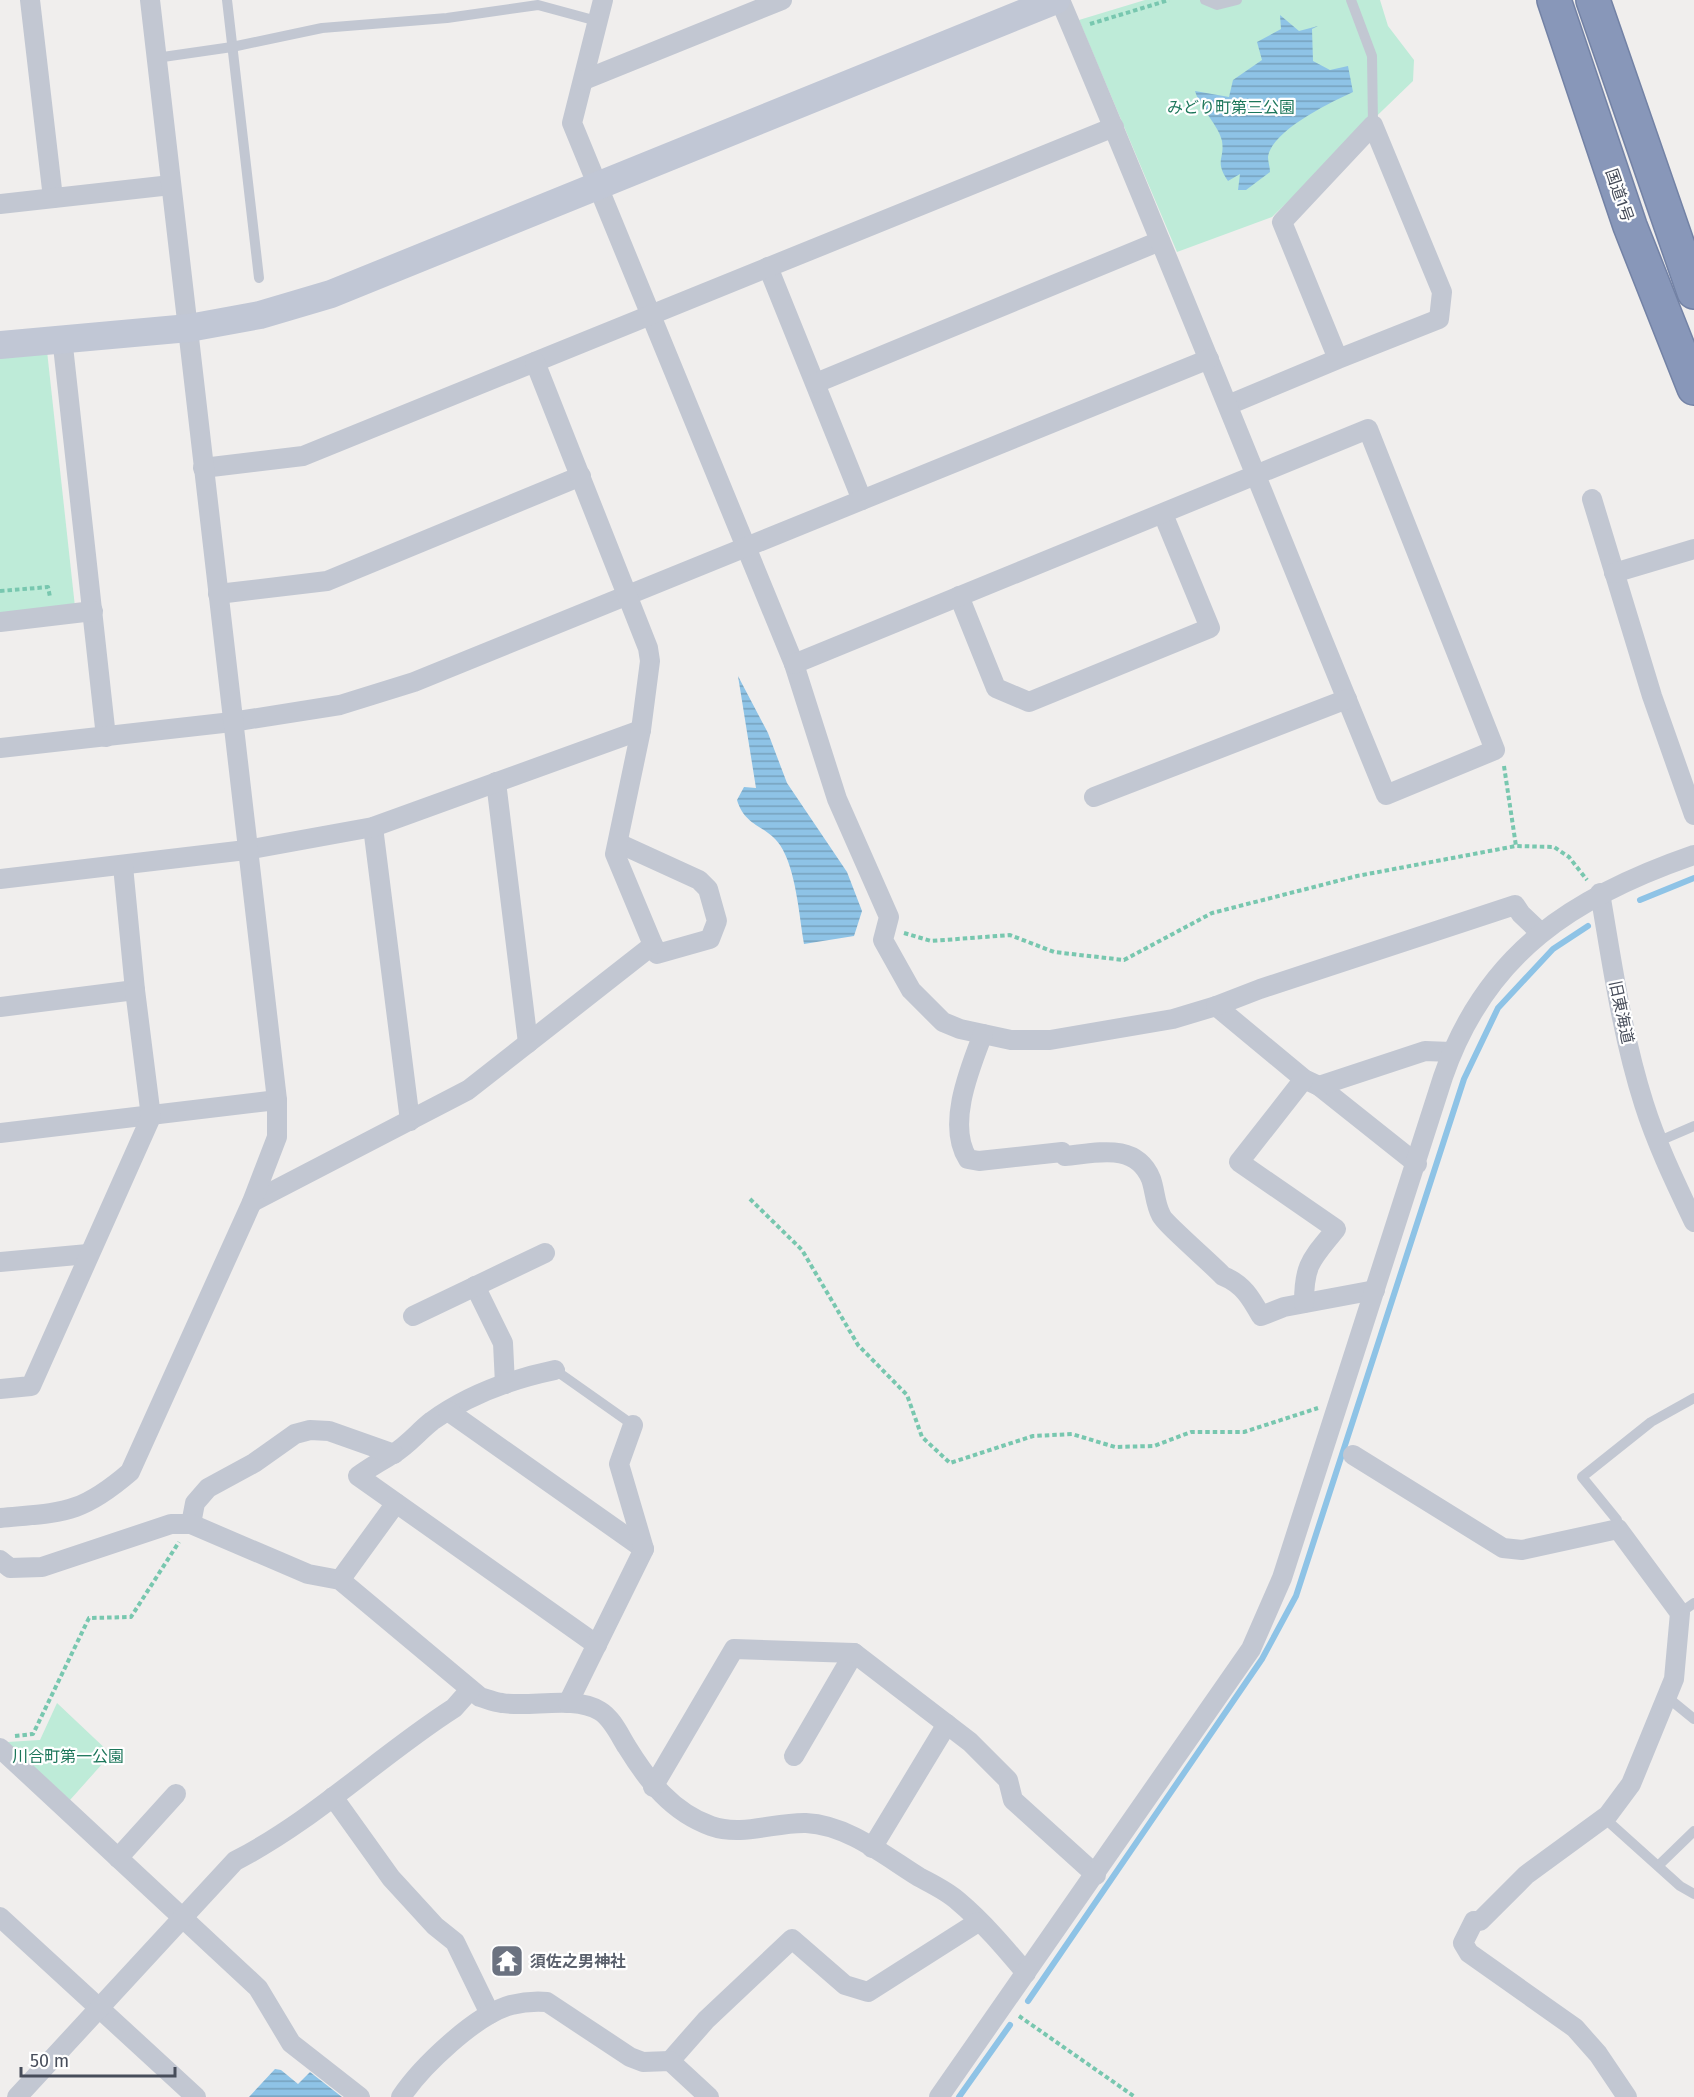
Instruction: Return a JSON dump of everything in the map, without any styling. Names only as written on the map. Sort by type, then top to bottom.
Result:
[{"type":"highway","name":"国道1号","points":[[1554,0],[1630,226],[1694,388]]},
{"type":"highway","points":[[1593,0],[1694,292]]},
{"type":"street","points":[[30,0],[53,198]]},
{"type":"street","points":[[0,1518],[67,1512],[108,1491],[130,1472],[252,1202],[277,1137],[277,1100],[246,850],[189,328],[150,0]]},
{"type":"street","points":[[603,0],[572,123],[794,664],[837,799],[889,917],[884,940],[910,990],[943,1022],[1011,1040],[1050,1040],[1173,1019],[1515,905],[1541,933]]},
{"type":"street","points":[[584,80],[782,0]]},
{"type":"street","points":[[0,345],[62,337],[189,328],[260,315],[331,294],[1058,0],[1114,127],[1257,476],[1386,795],[1495,750],[1368,429],[1257,476],[794,664]]},
{"type":"street","points":[[1228,405],[1439,319],[1442,292],[1373,125],[1282,222],[1338,359]]},
{"type":"street","points":[[203,468],[303,456],[650,313],[1114,127]]},
{"type":"street","points":[[0,204],[171,184]]},
{"type":"street","points":[[816,383],[1160,241]]},
{"type":"street","points":[[768,267],[862,500]]},
{"type":"street","points":[[62,337],[106,737]]},
{"type":"street","points":[[0,748],[232,722],[361,699],[425,677],[1209,359]]},
{"type":"street","points":[[535,362],[648,648],[650,661],[641,730],[615,854],[657,954],[710,939],[717,921],[708,889],[699,880],[618,843]]},
{"type":"street","points":[[218,594],[327,581],[581,476]]},
{"type":"street","points":[[1592,499],[1652,696],[1694,815]]},
{"type":"street","points":[[959,596],[996,688],[1029,702],[1210,628],[1163,514]]},
{"type":"street","points":[[1614,573],[1694,549]]},
{"type":"street","points":[[0,622],[93,610]]},
{"type":"street","points":[[1094,797],[1347,699]]},
{"type":"street","points":[[0,879],[246,850],[373,827],[641,730]]},
{"type":"street","points":[[496,782],[528,1043]]},
{"type":"street","points":[[373,827],[410,1121]]},
{"type":"street","points":[[939,2097],[1096,1875],[1251,1649],[1282,1578],[1417,1164],[1451,1052],[1486,991],[1541,933],[1600,893],[1694,855]]},
{"type":"street","points":[[0,1389],[31,1386],[151,1117],[135,990],[123,866]]},
{"type":"street","name":"旧東海道","points":[[1600,893],[1619,1003],[1643,1102],[1657,1142],[1694,1222]]},
{"type":"street","points":[[252,1202],[468,1090],[653,945]]},
{"type":"street","points":[[0,1007],[135,990]]},
{"type":"street","points":[[1216,1006],[1417,1164]]},
{"type":"street","points":[[983,1034],[962,1093],[962,1146],[968,1159],[979,1161],[1062,1152],[1065,1156],[1125,1153],[1146,1167],[1161,1216],[1224,1276],[1234,1280],[1248,1293],[1261,1316],[1304,1303],[1375,1290]]},
{"type":"street","points":[[1304,1303],[1304,1277],[1308,1264],[1336,1229],[1239,1162],[1312,1082],[1425,1051],[1451,1052]]},
{"type":"street","points":[[0,1133],[151,1117],[277,1100]]},
{"type":"street","points":[[413,1316],[545,1252]]},
{"type":"street","points":[[0,1262],[88,1254]]},
{"type":"street","points":[[475,1286],[503,1343],[505,1384]]},
{"type":"street","points":[[555,1370],[522,1377],[448,1412],[394,1454],[375,1463],[358,1476],[597,1645]]},
{"type":"street","points":[[448,1412],[644,1549]]},
{"type":"street","points":[[568,1703],[644,1549],[619,1464],[633,1425]]},
{"type":"street","points":[[191,1524],[195,1503],[208,1488],[254,1464],[295,1434],[310,1430],[329,1431],[394,1454]]},
{"type":"street","points":[[1353,1455],[1503,1548],[1522,1550],[1618,1529],[1687,1608],[1674,1679],[1631,1784],[1608,1815],[1526,1875],[1480,1921],[1474,1921],[1463,1943],[1469,1953],[1575,2028],[1598,2054],[1627,2097]]},
{"type":"street","points":[[340,1580],[396,1503]]},
{"type":"street","points":[[0,1560],[10,1568],[42,1567],[171,1524],[191,1524],[308,1574],[340,1580],[480,1696],[502,1704],[568,1703],[601,1711],[615,1727],[653,1787],[686,1813],[713,1827],[748,1829],[805,1823],[842,1831],[872,1848],[957,1900],[1026,1973]]},
{"type":"street","points":[[653,1787],[734,1649],[854,1653],[970,1742],[1008,1780],[1013,1800],[1096,1875]]},
{"type":"street","points":[[794,1756],[854,1653]]},
{"type":"street","points":[[17,2097],[235,1861],[274,1840],[454,1708],[470,1690]]},
{"type":"street","points":[[872,1848],[947,1724]]},
{"type":"street","points":[[3,1742],[118,1858],[258,1989],[291,2043],[360,2097]]},
{"type":"street","points":[[118,1858],[176,1794]]},
{"type":"street","points":[[333,1797],[391,1878],[435,1926],[454,1942],[490,2014]]},
{"type":"street","points":[[0,1917],[196,2097]]},
{"type":"street","points":[[670,2061],[706,2020],[792,1938],[845,1985],[868,1992],[978,1922]]},
{"type":"street","points":[[401,2097],[411,2082],[459,2038],[490,2014],[509,2005],[534,2001],[547,2002],[630,2057],[643,2062],[670,2061],[709,2097]]},
{"type":"lane","points":[[227,0],[259,278]]},
{"type":"lane","points":[[1205,0],[1217,5],[1237,0]]},
{"type":"lane","points":[[1351,0],[1372,56],[1373,125]]},
{"type":"lane","points":[[156,58],[232,47],[322,28],[447,18],[538,5],[597,21]]},
{"type":"lane","points":[[1657,1142],[1694,1126]]},
{"type":"lane","points":[[555,1370],[633,1425]]},
{"type":"lane","points":[[1618,1529],[1617,1520],[1582,1477],[1651,1422],[1694,1398]]},
{"type":"lane","points":[[1667,1697],[1694,1719]]},
{"type":"lane","points":[[1608,1815],[1611,1824],[1680,1886],[1694,1894]]},
{"type":"lane","points":[[1659,1865],[1694,1832]]},
{"type":"path","points":[[1083,20],[1092,25],[1169,0]]},
{"type":"path","points":[[0,591],[48,587],[54,615]]},
{"type":"path","points":[[1495,750],[1504,760],[1516,846]]},
{"type":"path","points":[[889,917],[900,932],[931,941],[1010,935],[1054,952],[1124,960],[1212,913],[1358,876],[1516,846],[1554,847],[1569,857],[1577,870],[1600,893]]},
{"type":"path","points":[[750,1199],[802,1250],[858,1345],[907,1395],[922,1437],[950,1463],[1033,1436],[1071,1434],[1114,1447],[1124,1447],[1154,1446],[1191,1432],[1244,1432],[1341,1400]]},
{"type":"path","points":[[3,1742],[33,1734],[89,1618],[131,1617],[191,1524]]},
{"type":"path","points":[[1004,2005],[1135,2097]]},
{"type":"green space","name":"みどり町第三公園","points":[[1145,0],[1380,0],[1388,26],[1414,60],[1413,81],[1272,217],[1177,252],[1079,20]]},
{"type":"green space","points":[[47,351],[75,607],[0,615],[0,357]]},
{"type":"green space","name":"川合町第一公園","points":[[57,1703],[111,1754],[70,1800],[7,1742],[40,1740]]},
{"type":"water","points":[[1280,15],[1299,31],[1318,26],[1312,29],[1313,61],[1330,70],[1348,66],[1353,92],[1303,118],[1279,137],[1268,157],[1270,172],[1246,190],[1238,190],[1240,174],[1228,181],[1224,174],[1221,164],[1223,147],[1220,135],[1195,91],[1229,97],[1233,80],[1262,60],[1257,42],[1281,29]]},
{"type":"water","points":[[738,676],[768,733],[787,783],[847,872],[862,911],[854,936],[804,944],[796,893],[785,855],[774,838],[750,821],[741,809],[737,800],[744,787],[756,788]]},
{"type":"water","points":[[275,2069],[281,2070],[298,2084],[310,2072],[342,2097],[249,2097]]},
{"type":"waterway","points":[[1640,900],[1694,878]]},
{"type":"waterway","points":[[1028,2001],[1262,1659],[1296,1596],[1464,1079],[1498,1008],[1553,949],[1588,926]]},
{"type":"waterway","points":[[959,2097],[1010,2025]]},
{"type":"place","name":"須佐之男神社","points":[[507,1961]]}]
